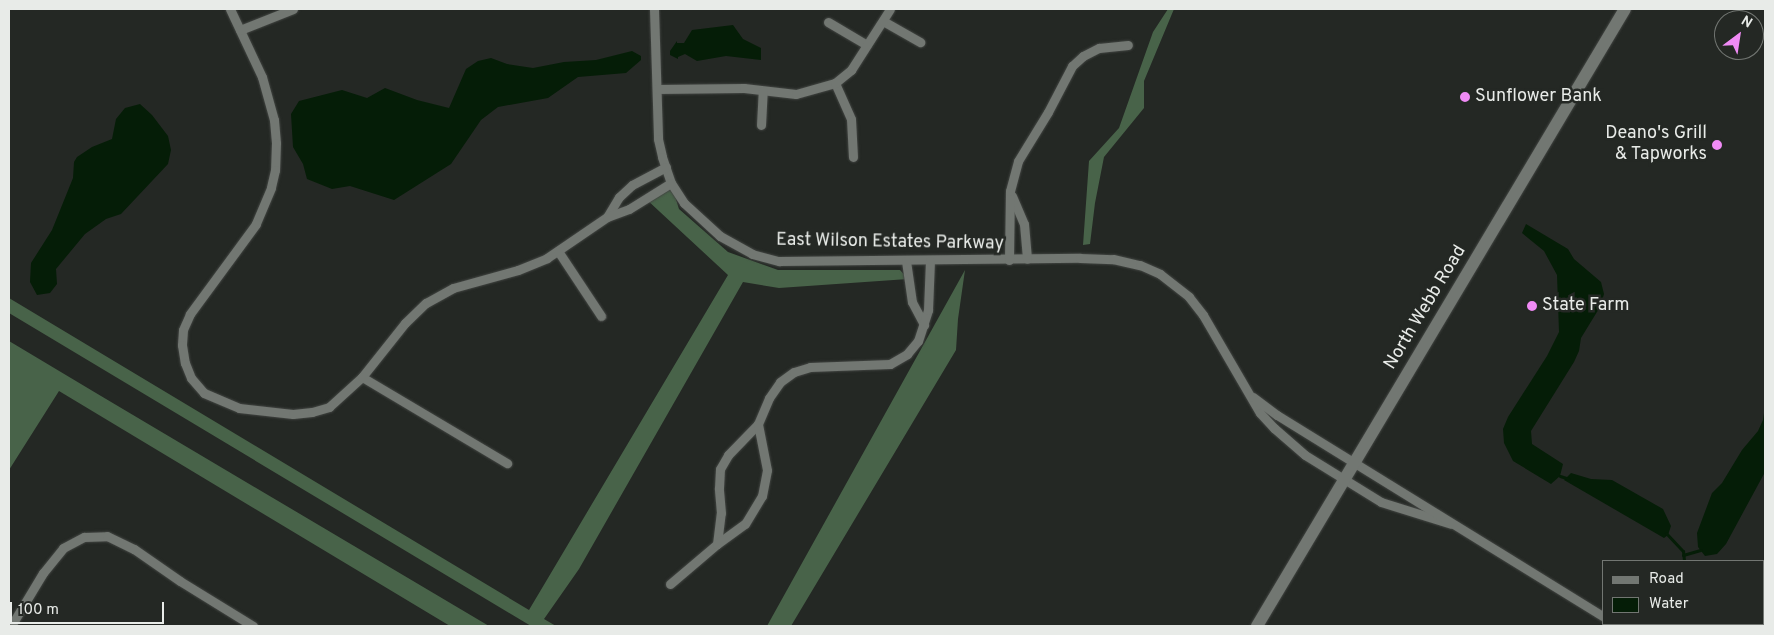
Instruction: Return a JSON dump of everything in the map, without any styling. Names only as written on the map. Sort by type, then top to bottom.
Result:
[{"type":"main road","name":"North Webb Road","points":[[1257,626],[1625,9]]},
{"type":"street","points":[[230,9],[262,77],[274,120],[276,144],[275,170],[271,188],[256,224],[190,314],[183,330],[182,345],[191,378],[204,393],[220,401],[240,408],[294,414],[312,412],[328,407],[362,377],[405,323],[426,303],[453,288],[518,270],[558,251],[607,217],[629,209],[671,183]]},
{"type":"street","points":[[240,30],[293,9]]},
{"type":"street","name":"East Wilson Estates Parkway","points":[[654,9],[658,139],[666,167],[671,183],[684,203],[720,236],[752,254],[779,261],[1027,259],[1113,260],[1140,265],[1160,274],[1189,297],[1203,314],[1260,414],[1305,455],[1381,502],[1451,524]]},
{"type":"street","points":[[656,89],[744,88],[796,94],[835,83],[850,70],[890,9]]},
{"type":"street","points":[[883,21],[920,42]]},
{"type":"street","points":[[828,22],[867,45]]},
{"type":"street","points":[[1010,260],[1010,192],[1018,161],[1048,112],[1072,66],[1083,56],[1099,48],[1128,45]]},
{"type":"street","points":[[835,83],[851,119],[853,157]]},
{"type":"street","points":[[761,125],[764,91]]},
{"type":"street","points":[[607,217],[619,197],[632,185],[666,167]]},
{"type":"street","points":[[1010,192],[1024,224],[1027,259]]},
{"type":"street","points":[[558,251],[601,316]]},
{"type":"street","points":[[906,261],[912,302],[924,325]]},
{"type":"street","points":[[717,544],[721,513],[720,469],[728,455],[758,424],[769,398],[780,382],[794,372],[810,367],[890,364],[907,354],[918,341],[928,310],[930,261]]},
{"type":"street","points":[[362,377],[507,463]]},
{"type":"street","name":"East Wilson Estates Parkway","points":[[1248,394],[1277,415],[1451,524]]},
{"type":"street","points":[[670,584],[717,544],[745,524],[762,496],[767,470],[758,424]]},
{"type":"street","points":[[1451,524],[1602,615]]},
{"type":"street","points":[[11,626],[43,573],[63,548],[84,537],[107,536],[134,549],[180,581],[253,626]]},
{"type":"shaded area","points":[[1168,9],[1174,9],[1144,81],[1144,108],[1104,157],[1095,203],[1090,244],[1083,245],[1089,161],[1119,128],[1153,32]]},
{"type":"shaded area","points":[[671,183],[679,209],[728,252],[778,270],[900,270],[908,279],[779,288],[743,282],[579,569],[544,619],[556,626],[531,626],[9,313],[9,298],[529,610],[728,275],[646,199]]},
{"type":"shaded area","points":[[965,270],[956,350],[791,626],[767,626]]},
{"type":"shaded area","points":[[9,341],[489,626],[450,626],[59,391],[9,470]]},
{"type":"water","points":[[733,25],[743,39],[761,48],[761,60],[726,56],[697,61],[685,54],[678,57],[678,59],[670,55],[670,51],[677,41],[677,43],[684,43],[692,30]]},
{"type":"water","points":[[632,51],[641,56],[641,60],[626,73],[578,77],[548,98],[498,107],[481,120],[451,164],[394,200],[350,186],[332,189],[307,179],[303,164],[293,147],[291,114],[299,101],[342,90],[367,98],[385,88],[417,100],[449,108],[466,69],[478,61],[491,58],[507,64],[533,68],[564,62],[596,60]]},
{"type":"water","points":[[140,104],[152,115],[168,136],[171,150],[168,164],[121,214],[106,219],[85,234],[56,269],[57,284],[50,293],[37,295],[30,282],[31,263],[52,230],[73,178],[74,162],[77,157],[92,147],[112,139],[116,119],[125,108]]},
{"type":"water","points":[[1526,224],[1568,249],[1574,259],[1601,282],[1604,294],[1600,307],[1581,338],[1579,351],[1574,362],[1531,431],[1532,444],[1563,464],[1560,476],[1551,484],[1513,461],[1504,443],[1503,429],[1508,417],[1547,356],[1559,332],[1557,275],[1544,251],[1522,233]]},
{"type":"water","points":[[1765,406],[1765,472],[1726,544],[1717,554],[1705,556],[1698,547],[1697,533],[1712,493],[1722,483],[1742,450],[1758,431],[1763,420]]},
{"type":"water","points":[[1571,473],[1591,479],[1612,480],[1663,509],[1671,526],[1668,535],[1664,538],[1564,480]]},
{"type":"waterway","points":[[1560,476],[1569,479]]},
{"type":"waterway","points":[[1666,533],[1683,551],[1684,560]]},
{"type":"waterway","points":[[1683,555],[1700,550]]},
{"type":"place","name":"Sunflower Bank","points":[[1465,97]]},
{"type":"place","name":"Deano's Grill & Tapworks","points":[[1717,145]]},
{"type":"place","name":"State Farm","points":[[1532,306]]}]
